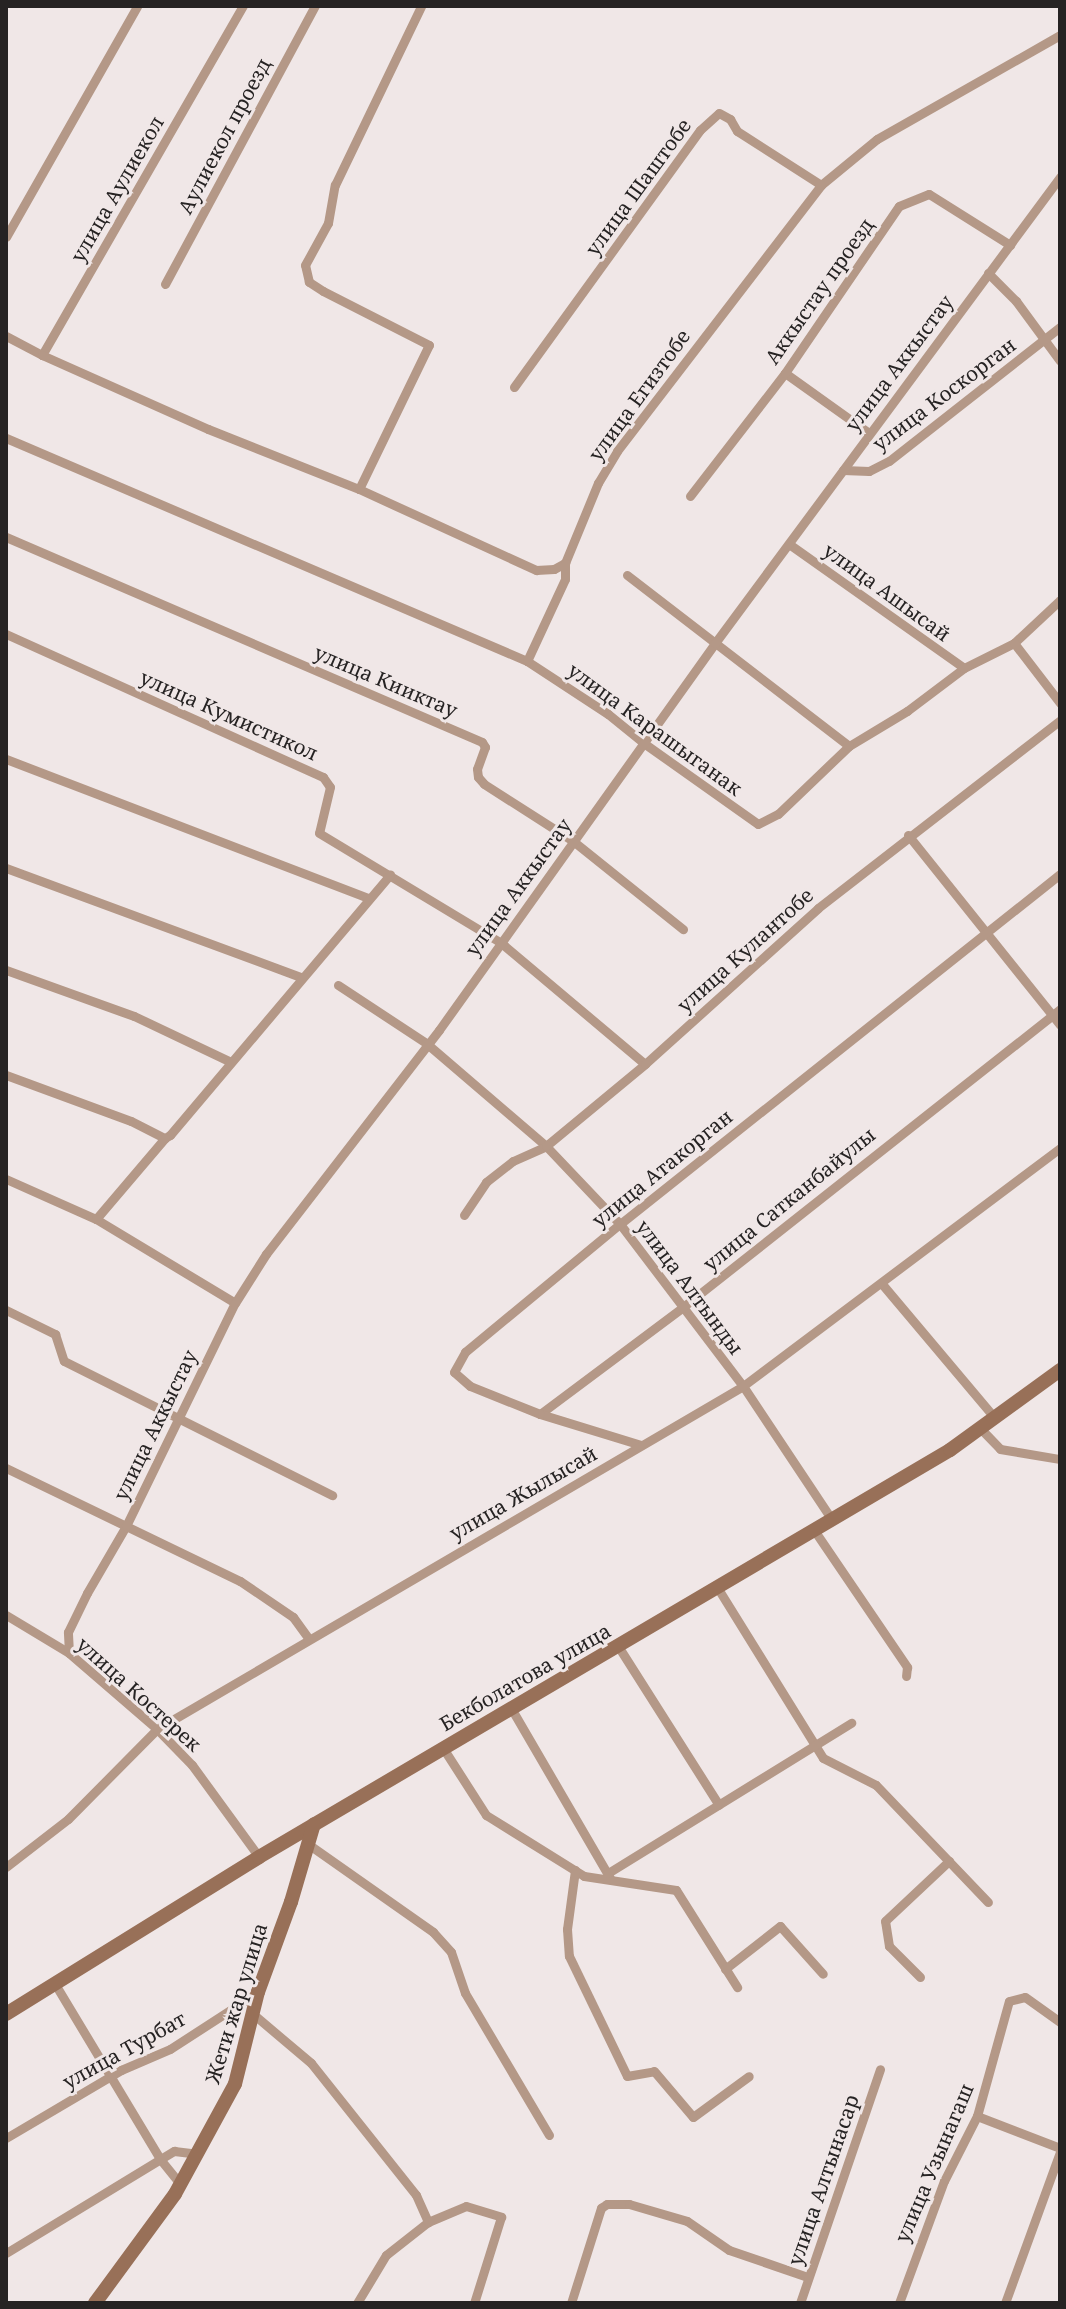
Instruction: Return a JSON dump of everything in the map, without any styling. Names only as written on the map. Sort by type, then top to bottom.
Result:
[{"type":"street","points":[[6,237],[137,6]]},
{"type":"street","name":"улица Аулиекол","points":[[42,355],[243,6]]},
{"type":"street","name":"Аулиекол проезд","points":[[165,284],[315,6]]},
{"type":"street","points":[[359,489],[429,345],[309,282],[305,265],[328,223],[335,185],[421,6]]},
{"type":"street","name":"улица Егизтобе","points":[[527,661],[562,586],[565,563],[598,483],[617,451],[821,185],[877,139],[1060,35]]},
{"type":"street","name":"улица Шаштобе","points":[[514,387],[700,130],[719,113],[730,119],[737,131],[821,185]]},
{"type":"street","name":"улица Аккыстау","points":[[69,1653],[68,1632],[126,1526],[176,1418],[235,1303],[266,1254],[426,1043],[645,744],[715,643],[1060,177]]},
{"type":"street","name":"Аккыстау проезд","points":[[690,496],[785,373],[899,206],[929,194],[1010,245]]},
{"type":"street","points":[[988,273],[1016,301],[1060,361]]},
{"type":"street","name":"улица Коскорган","points":[[843,470],[869,471],[889,461],[1060,327]]},
{"type":"street","points":[[6,336],[220,434],[359,489],[536,570],[545,572],[565,563]]},
{"type":"street","name":"улица Коскорган","points":[[785,373],[869,433]]},
{"type":"street","name":"улица Карашыганак","points":[[6,438],[527,661],[597,705],[645,744],[758,824],[778,814],[849,746],[907,711],[964,668],[1014,643],[1060,600]]},
{"type":"street","name":"улица Кииктау","points":[[6,537],[482,742],[485,747],[477,769],[484,784],[573,841],[683,929]]},
{"type":"street","name":"улица Ашысай","points":[[789,544],[964,668]]},
{"type":"street","points":[[627,575],[849,746]]},
{"type":"street","name":"улица Кумистикол","points":[[6,634],[323,777],[330,787],[319,833],[500,942],[645,1064]]},
{"type":"street","points":[[1014,643],[1060,703]]},
{"type":"street","name":"улица Кулантобе","points":[[464,1215],[486,1182],[513,1161],[546,1146],[645,1064],[818,908],[908,835],[1060,720]]},
{"type":"street","points":[[6,759],[369,898]]},
{"type":"street","points":[[908,835],[985,932],[1056,1012],[1060,1025]]},
{"type":"street","points":[[6,868],[300,977]]},
{"type":"street","name":"улица Атакорган","points":[[641,1445],[540,1414],[470,1386],[454,1372],[465,1352],[620,1224],[1060,874]]},
{"type":"street","points":[[96,1219],[390,875]]},
{"type":"street","points":[[6,970],[134,1016],[231,1062]]},
{"type":"street","name":"улица Алтынды","points":[[338,985],[426,1043],[546,1146],[620,1224],[743,1386],[832,1520]]},
{"type":"street","name":"улица Сатканбайулы","points":[[540,1414],[683,1307],[1056,1012]]},
{"type":"street","points":[[6,1075],[131,1121],[165,1138]]},
{"type":"street","name":"улица Жылысай","points":[[6,1867],[68,1819],[157,1729],[743,1386],[1060,1148]]},
{"type":"street","points":[[6,1179],[96,1219],[235,1303]]},
{"type":"street","points":[[882,1284],[995,1418]]},
{"type":"street","points":[[6,1310],[55,1334],[64,1361],[332,1495]]},
{"type":"street","name":"Бекболатова улица","points":[[6,2014],[314,1824],[950,1450],[1060,1370]]},
{"type":"street","points":[[980,1428],[1000,1449],[1060,1459]]},
{"type":"street","points":[[6,1468],[240,1581],[293,1617],[309,1639]]},
{"type":"street","points":[[814,1530],[907,1667],[906,1676]]},
{"type":"street","points":[[717,1587],[823,1758],[876,1785],[988,1902]]},
{"type":"street","name":"улица Костерек","points":[[6,1615],[69,1653],[157,1729],[192,1765],[259,1857]]},
{"type":"street","points":[[618,1646],[719,1805]]},
{"type":"street","points":[[511,1708],[610,1876]]},
{"type":"street","points":[[610,1876],[851,1723]]},
{"type":"street","points":[[443,1748],[486,1815],[584,1876],[610,1876],[676,1890],[737,1987]]},
{"type":"street","name":"Жети жар улица","points":[[95,2301],[180,2184],[235,2084],[258,1992],[291,1902],[314,1824]]},
{"type":"street","points":[[308,1844],[433,1932],[451,1952],[465,1993],[549,2135]]},
{"type":"street","points":[[920,1977],[889,1946],[885,1921],[949,1861]]},
{"type":"street","points":[[575,1870],[567,1929],[569,1956],[627,2076],[654,2071],[693,2117],[749,2076]]},
{"type":"street","points":[[725,1969],[780,1926],[823,1974]]},
{"type":"street","points":[[55,1984],[160,2159],[180,2184]]},
{"type":"street","name":"улица Турбат","points":[[6,2138],[110,2077],[170,2049],[258,1992]]},
{"type":"street","name":"улица Узынагаш","points":[[899,2303],[944,2181],[977,2116],[1009,2001],[1025,1997],[1060,2022]]},
{"type":"street","points":[[253,2014],[311,2063],[416,2195],[428,2222]]},
{"type":"street","name":"улица Алтынасар","points":[[800,2303],[880,2069]]},
{"type":"street","points":[[977,2116],[1060,2150],[1005,2303]]},
{"type":"street","points":[[6,2253],[174,2151],[197,2154]]},
{"type":"street","points":[[571,2303],[601,2208],[607,2204],[629,2204],[687,2221],[729,2250],[808,2277]]},
{"type":"street","points":[[357,2303],[386,2255],[428,2222],[466,2206],[501,2217],[474,2303]]}]
